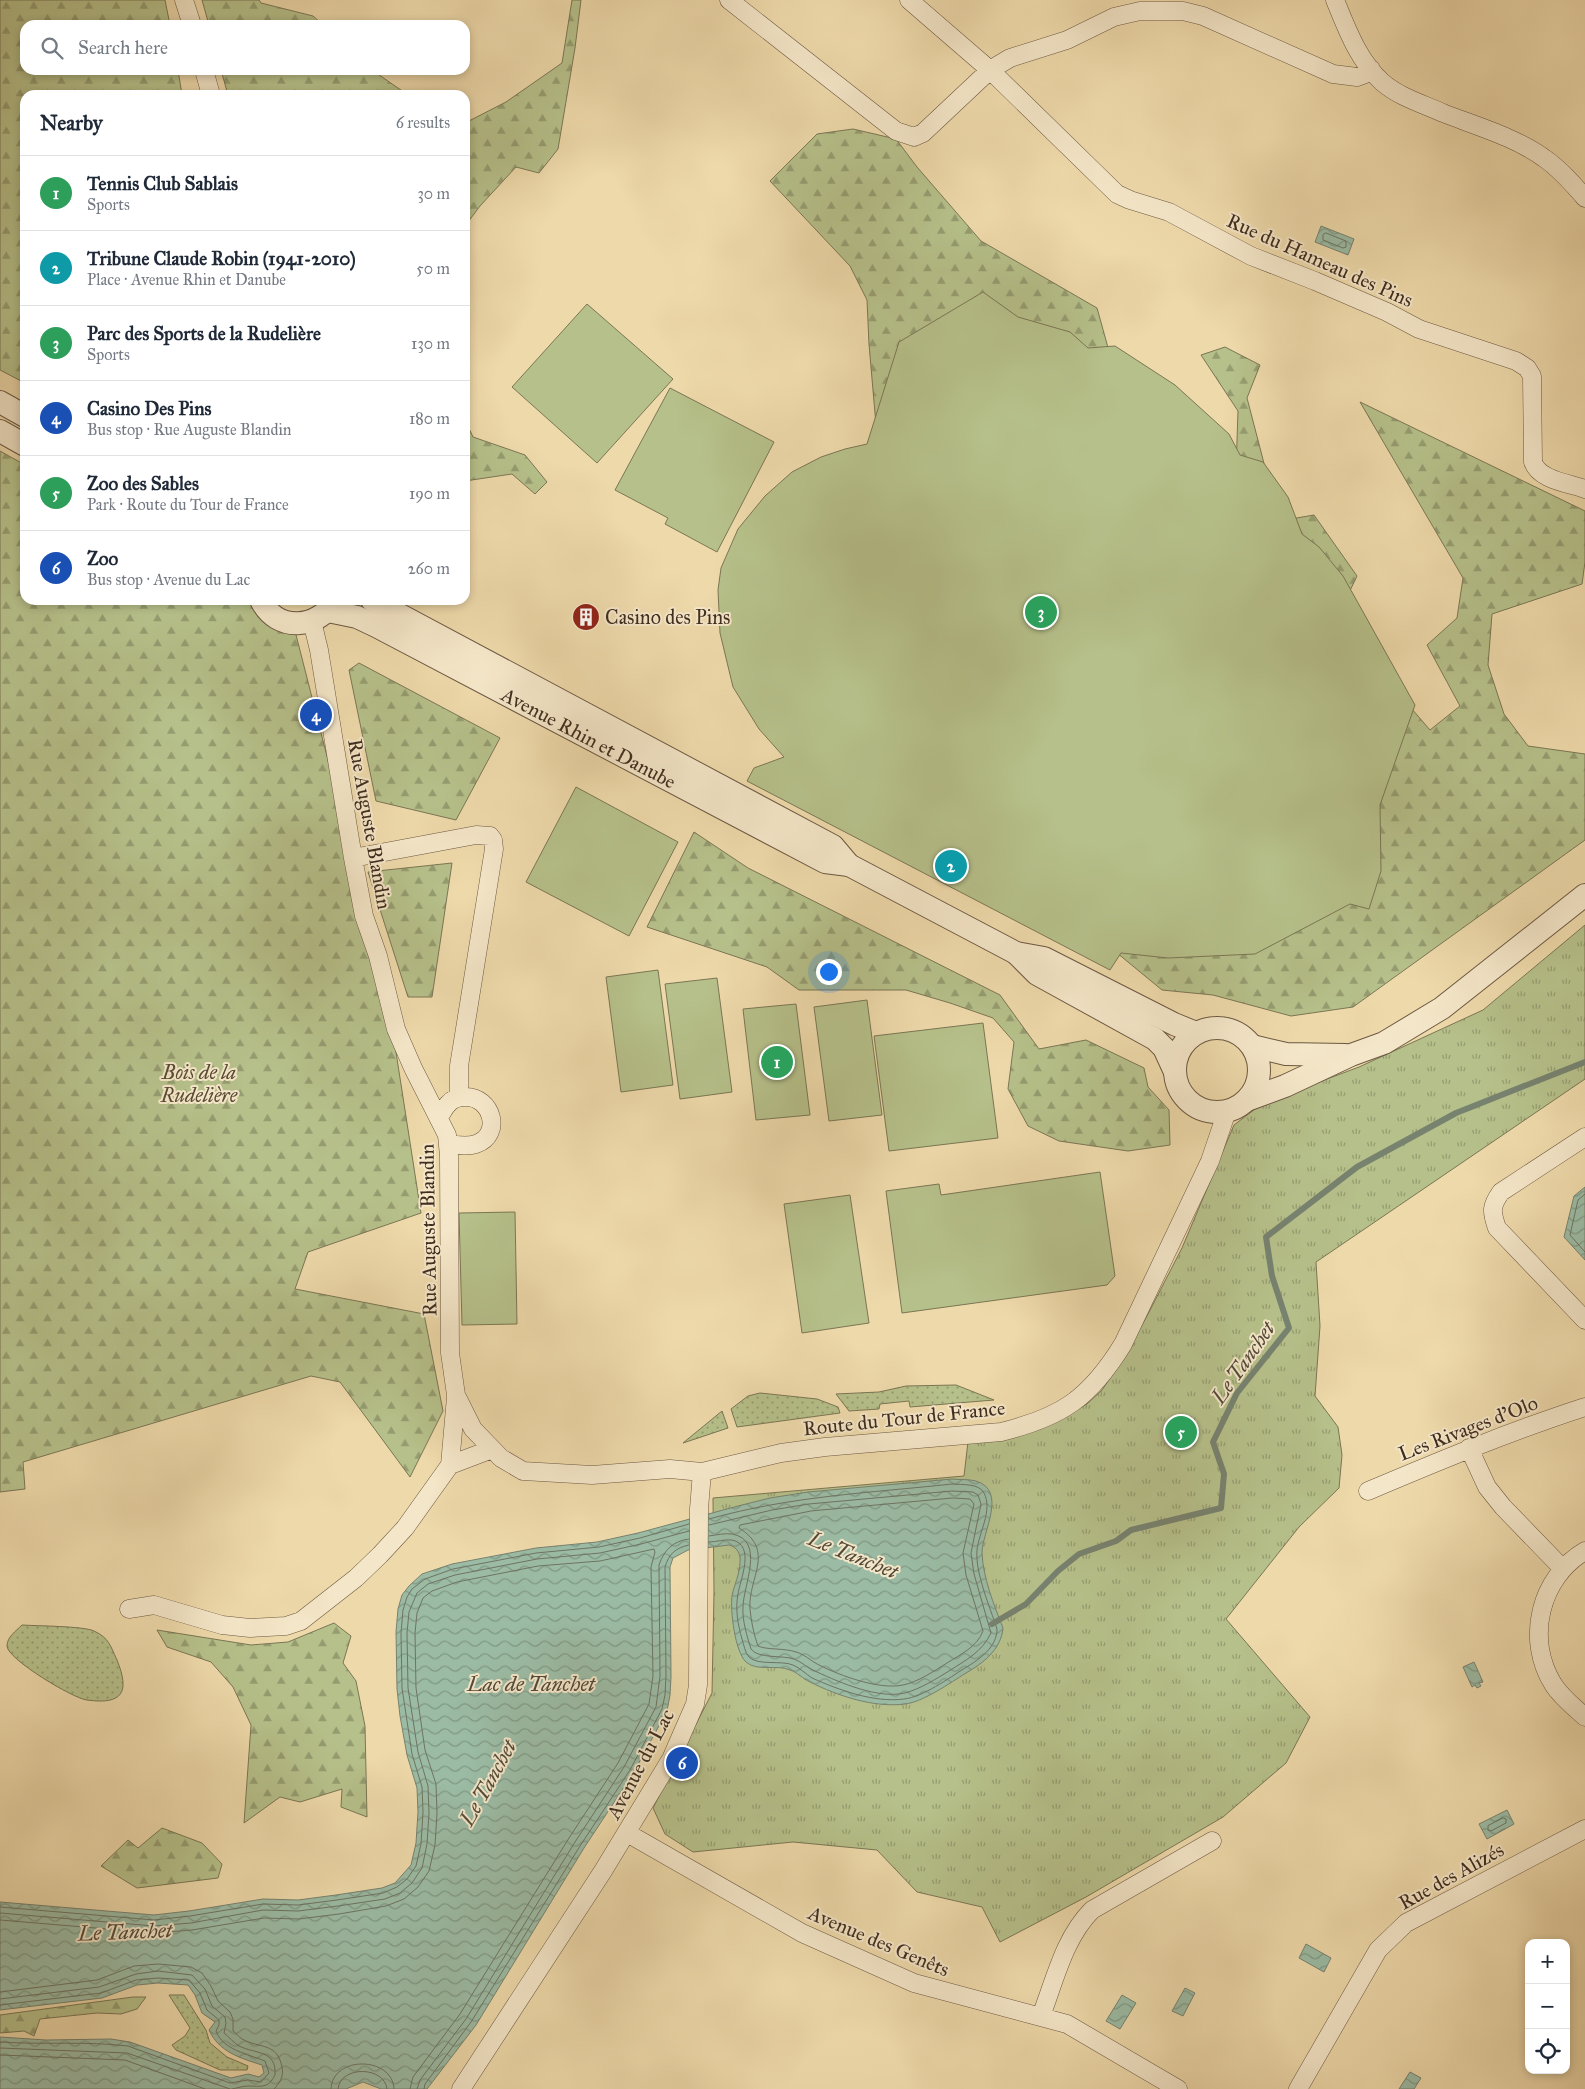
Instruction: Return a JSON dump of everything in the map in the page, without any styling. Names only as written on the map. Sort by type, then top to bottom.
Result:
[{"type":"street","points":[[184,0],[190,20]]},
{"type":"street","points":[[729,0],[896,131],[914,137],[923,133],[990,70],[1010,58],[1068,40],[1114,17],[1140,10],[1163,9],[1203,16],[1333,74],[1357,77],[1371,69]]},
{"type":"street","points":[[909,0],[990,70]]},
{"type":"street","points":[[1335,0],[1355,48],[1382,81],[1409,98],[1520,144],[1544,158],[1569,179],[1585,198]]},
{"type":"street","name":"Rue du Hameau des Pins","points":[[990,70],[1117,194],[1169,212],[1251,256],[1324,284],[1420,329],[1516,361],[1528,368],[1532,376],[1533,462],[1535,468],[1542,475],[1585,489]]},
{"type":"street","points":[[206,75],[210,90]]},
{"type":"street","points":[[0,402],[20,413]]},
{"type":"street","points":[[0,431],[20,442]]},
{"type":"street","name":"Avenue Rhin et Danube","points":[[264,605],[269,612],[285,621],[303,623],[325,611],[357,617],[826,862],[849,865],[1016,953],[1037,974],[1155,1039],[1164,1048],[1175,1072]]},
{"type":"street","name":"Avenue Rhin et Danube","points":[[381,605],[833,846],[849,865]]},
{"type":"street","name":"Rue Auguste Blandin","points":[[325,611],[319,650],[364,916],[378,956],[396,1029],[421,1085],[447,1135],[450,1353],[456,1395],[472,1429],[501,1458],[523,1472],[592,1475],[670,1468],[702,1472]]},
{"type":"street","points":[[353,858],[476,835],[490,836],[493,840],[494,848],[460,1066],[459,1097]]},
{"type":"street","points":[[1247,1100],[1254,1090],[1260,1069],[1258,1058],[1252,1046],[1239,1033],[1229,1029],[1218,1028],[1196,1033],[1181,1048],[1176,1058],[1175,1072],[1177,1084],[1182,1094],[1190,1102],[1202,1109],[1213,1112],[1227,1111],[1247,1100],[1285,1086],[1351,1055],[1384,1043],[1442,1008],[1585,895]]},
{"type":"street","name":"Avenue Rhin et Danube","points":[[1016,953],[1044,958],[1168,1021],[1196,1033]]},
{"type":"street","points":[[1252,1046],[1286,1054],[1351,1055]]},
{"type":"street","points":[[439,1117],[448,1103],[459,1097],[472,1096],[484,1103],[490,1112],[492,1124],[488,1135],[477,1144],[463,1146],[448,1144]]},
{"type":"street","name":"Route du Tour de France","points":[[702,1472],[780,1453],[825,1447],[1001,1432],[1028,1425],[1059,1412],[1074,1402],[1088,1392],[1108,1369],[1123,1344],[1210,1160],[1227,1111]]},
{"type":"street","points":[[1585,1137],[1501,1192],[1493,1203],[1492,1215],[1497,1228],[1585,1320]]},
{"type":"street","points":[[129,1610],[154,1605],[222,1625],[250,1628],[286,1626],[301,1621],[356,1578],[380,1555],[404,1528],[450,1465],[456,1395]]},
{"type":"street","name":"Les Rivages d'Olo","points":[[1368,1491],[1469,1448],[1585,1407]]},
{"type":"street","points":[[1469,1448],[1488,1487],[1503,1507],[1563,1568]]},
{"type":"street","points":[[450,1465],[492,1449]]},
{"type":"street","name":"Avenue du Lac","points":[[461,2089],[627,1833],[671,1759],[696,1704],[698,1676],[699,1509],[702,1472]]},
{"type":"street","points":[[1585,1551],[1563,1568],[1553,1581],[1545,1598],[1540,1619],[1540,1643],[1544,1664],[1553,1683],[1567,1701],[1585,1718]]},
{"type":"street","name":"Rue des Alizés","points":[[1298,2089],[1378,1950],[1406,1923],[1585,1829]]},
{"type":"street","name":"Avenue des Genêts","points":[[627,1833],[802,1933],[914,1983],[1067,2024],[1178,2089]]},
{"type":"street","points":[[1041,2016],[1071,1935],[1081,1921],[1092,1910],[1212,1841]]},
{"type":"green space","points":[[0,0],[165,0],[169,20],[20,20],[20,75],[179,75],[181,90],[20,90],[20,380],[0,370]]},
{"type":"green space","points":[[202,0],[259,0],[261,3],[313,16],[317,20],[208,20]]},
{"type":"green space","points":[[572,0],[581,0],[558,149],[539,173],[516,167],[470,219],[470,120],[506,102],[562,63]]},
{"type":"green space","points":[[222,75],[379,75],[401,90],[227,90]]},
{"type":"green space","points":[[853,129],[896,139],[917,167],[981,241],[1097,308],[1117,380],[878,448],[867,300],[850,266],[770,181],[817,134]]},
{"type":"green space","points":[[983,292],[1018,317],[1070,332],[1088,348],[1115,346],[1175,385],[1229,434],[1240,455],[1263,462],[1288,497],[1302,534],[1319,547],[1343,576],[1415,705],[1380,805],[1381,871],[1369,909],[1350,904],[1255,954],[1168,958],[1121,953],[1110,970],[747,781],[754,768],[784,757],[759,729],[733,687],[720,633],[718,590],[721,568],[738,529],[765,496],[792,472],[821,457],[867,444],[899,342]]},
{"type":"green space","points":[[587,304],[673,379],[597,463],[512,387]]},
{"type":"green space","points":[[1225,347],[1260,365],[1247,398],[1279,521],[1314,515],[1357,576],[1345,601],[1379,671],[1430,730],[1460,706],[1427,645],[1457,618],[1463,578],[1360,402],[1585,511],[1585,562],[1582,584],[1492,614],[1488,665],[1504,714],[1528,746],[1585,754],[1585,840],[1353,1007],[1291,1016],[1213,995],[1162,990],[1111,948],[1236,470],[1238,411],[1201,355]]},
{"type":"green space","points":[[670,388],[774,442],[717,552],[665,524],[668,518],[615,490]]},
{"type":"green space","points":[[470,431],[473,437],[525,455],[547,482],[535,494],[512,474],[470,480]]},
{"type":"green space","name":"Bois de la Rudelière","points":[[0,451],[20,462],[20,605],[262,605],[293,623],[386,988],[421,1213],[308,1252],[295,1289],[424,1314],[443,1411],[410,1477],[340,1382],[311,1376],[23,1462],[25,1489],[0,1492]]},
{"type":"green space","points":[[359,663],[500,738],[456,820],[376,801],[349,670]]},
{"type":"green space","points":[[576,787],[678,842],[629,936],[526,882]]},
{"type":"green space","points":[[694,832],[748,868],[1000,995],[1039,1049],[1086,1040],[1144,1068],[1148,1087],[1169,1110],[1170,1145],[1128,1151],[1059,1141],[1028,1126],[1008,1089],[1014,1042],[993,1018],[906,990],[799,990],[767,967],[647,927]]},
{"type":"green space","points":[[452,863],[432,997],[408,997],[368,872]]},
{"type":"green space","points":[[1585,925],[1585,1079],[1316,1262],[1320,1326],[1315,1396],[1338,1427],[1342,1455],[1339,1488],[1299,1527],[1226,1619],[1310,1717],[1286,1763],[1223,1817],[1086,1897],[1000,1942],[982,1907],[917,1892],[877,1850],[793,1842],[693,1852],[665,1834],[653,1808],[712,1693],[713,1498],[964,1476],[968,1442],[1051,1423],[1087,1404],[1102,1390],[1122,1361],[1148,1314],[1182,1248],[1234,1125],[1263,1103],[1359,1067],[1483,1010]]},
{"type":"green space","points":[[658,970],[673,1085],[621,1092],[606,977]]},
{"type":"green space","points":[[717,978],[732,1092],[680,1099],[665,984]]},
{"type":"green space","points":[[867,1000],[882,1115],[829,1121],[814,1007]]},
{"type":"green space","points":[[796,1004],[810,1115],[756,1120],[743,1009]]},
{"type":"green space","points":[[983,1023],[998,1138],[889,1151],[874,1036]]},
{"type":"green space","points":[[1100,1172],[1115,1276],[1107,1285],[902,1313],[886,1191],[939,1184],[941,1195]]},
{"type":"green space","points":[[850,1195],[869,1323],[802,1333],[784,1204]]},
{"type":"green space","points":[[515,1212],[517,1324],[462,1325],[459,1213]]},
{"type":"green space","points":[[956,1385],[994,1400],[910,1407],[909,1401],[880,1404],[879,1409],[849,1411],[836,1394],[879,1392],[906,1386]]},
{"type":"green space","points":[[760,1393],[817,1399],[838,1407],[840,1413],[737,1427],[731,1409],[748,1396]]},
{"type":"green space","points":[[722,1411],[728,1428],[683,1443]]},
{"type":"green space","points":[[334,1623],[351,1636],[343,1663],[356,1681],[365,1726],[367,1817],[341,1807],[342,1789],[300,1802],[280,1797],[244,1823],[251,1725],[233,1687],[211,1662],[167,1647],[157,1630],[251,1645],[288,1642]]},
{"type":"green space","points":[[22,1625],[89,1629],[103,1636],[111,1646],[121,1671],[123,1688],[120,1694],[116,1698],[109,1700],[87,1700],[69,1693],[29,1669],[10,1652],[7,1646],[10,1637]]},
{"type":"green space","points":[[162,1828],[202,1843],[222,1864],[218,1878],[137,1888],[101,1866],[128,1840],[138,1848]]},
{"type":"green space","points":[[169,1995],[184,1995],[206,2030],[210,2043],[227,2057],[248,2066],[247,2070],[220,2070],[176,2050],[172,2045],[185,2036],[190,2028]]},
{"type":"green space","points":[[133,1997],[146,1997],[137,2009],[121,2014],[97,2013],[40,2019],[34,2036],[24,2031],[0,2033],[0,2015]]},
{"type":"water","points":[[1321,226],[1354,239],[1348,255],[1315,242]]},
{"type":"water","points":[[1585,1187],[1585,1260],[1564,1237],[1574,1196]]},
{"type":"water","name":"Lac de Tanchet","points":[[952,1479],[976,1481],[985,1486],[990,1494],[992,1503],[991,1513],[982,1553],[989,1591],[1003,1628],[1002,1636],[995,1649],[985,1660],[936,1692],[912,1703],[893,1705],[856,1700],[807,1681],[795,1672],[785,1668],[756,1667],[746,1662],[742,1657],[736,1640],[732,1611],[732,1596],[740,1566],[738,1551],[729,1545],[688,1550],[673,1558],[670,1567],[671,1677],[667,1711],[634,1772],[584,1848],[476,2025],[427,2089],[381,2089],[363,2082],[346,2089],[0,2089],[0,2037],[46,2040],[111,2039],[130,2042],[231,2078],[248,2074],[259,2077],[264,2073],[262,2065],[238,2057],[218,2044],[209,2030],[215,2022],[202,2013],[195,1995],[188,1985],[158,1983],[137,1985],[102,1998],[0,2010],[0,1902],[154,1915],[263,1899],[298,1900],[336,1895],[382,1888],[395,1883],[411,1865],[416,1843],[418,1812],[417,1788],[407,1755],[397,1689],[396,1632],[398,1609],[402,1595],[422,1574],[452,1564],[536,1548],[597,1542],[770,1498],[808,1492]]},
{"type":"water","points":[[1474,1662],[1483,1682],[1479,1683],[1481,1686],[1477,1688],[1475,1685],[1472,1687],[1463,1667]]},
{"type":"water","points":[[1507,1810],[1514,1824],[1487,1839],[1479,1824]]},
{"type":"water","points":[[1306,1944],[1331,1958],[1324,1972],[1299,1958]]},
{"type":"water","points":[[1185,1988],[1195,1993],[1183,2016],[1172,2011]]},
{"type":"water","points":[[1122,1995],[1136,2003],[1120,2029],[1106,2021]]},
{"type":"water","points":[[1410,2072],[1421,2078],[1414,2089],[1399,2089]]},
{"type":"waterway","name":"Le Tanchet","points":[[992,1624],[1026,1604],[1058,1571],[1079,1554],[1116,1541],[1131,1530],[1221,1508],[1224,1474],[1213,1442],[1237,1393],[1289,1328],[1272,1276],[1266,1237],[1357,1167],[1456,1113],[1585,1062]]},
{"type":"place","name":"Parc des Sports de la Rudelière","points":[[1041,612]]},
{"type":"place","name":"Casino des Pins","points":[[586,617]]},
{"type":"place","name":"Casino Des Pins","points":[[316,715]]},
{"type":"place","name":"Tribune Claude Robin (1941-2010)","points":[[951,866]]},
{"type":"place","name":"Tennis Club Sablais","points":[[777,1062]]},
{"type":"place","name":"Zoo des Sables","points":[[1181,1432]]},
{"type":"place","name":"Zoo","points":[[682,1763]]}]
